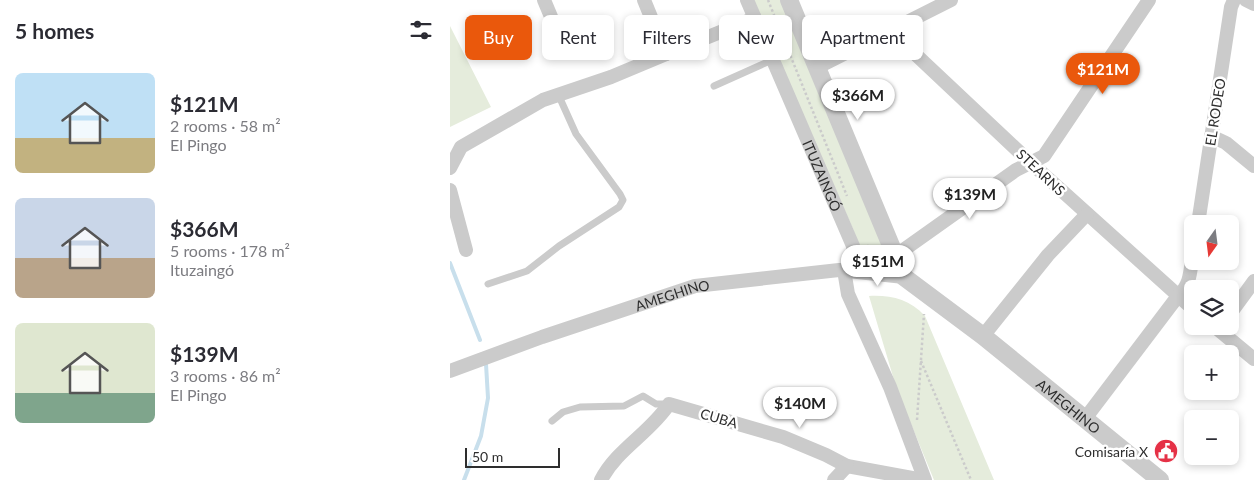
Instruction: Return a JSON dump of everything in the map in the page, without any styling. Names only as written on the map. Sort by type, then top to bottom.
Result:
[{"type":"street","points":[[544,0],[550,15]]},
{"type":"street","points":[[644,0],[650,15]]},
{"type":"street","name":"ITUZAINGÓ","points":[[748,0],[754,15]]},
{"type":"street","points":[[789,0],[904,277]]},
{"type":"street","points":[[923,15],[951,0]]},
{"type":"street","points":[[896,256],[1016,170],[1044,156],[1149,0]]},
{"type":"street","name":"EL RODEO","points":[[1199,215],[1234,0]]},
{"type":"street","points":[[1246,0],[1254,4]]},
{"type":"street","points":[[450,168],[461,147],[543,100],[611,77],[652,60]]},
{"type":"street","name":"ITUZAINGÓ","points":[[772,60],[853,246],[848,294],[890,388],[924,480]]},
{"type":"street","points":[[818,68],[834,60]]},
{"type":"street","name":"STEARNS","points":[[922,60],[1086,214],[1184,301]]},
{"type":"street","points":[[1211,136],[1226,143],[1254,166]]},
{"type":"street","points":[[450,190],[466,250]]},
{"type":"street","points":[[983,336],[1048,255],[1086,214]]},
{"type":"street","name":"AMEGHINO","points":[[450,371],[542,337],[695,286],[850,270],[904,277],[983,336],[1160,480]]},
{"type":"street","points":[[1084,420],[1189,281],[1190,270]]},
{"type":"street","points":[[1239,302],[1254,281]]},
{"type":"street","points":[[1226,335],[1254,359]]},
{"type":"street","points":[[601,480],[610,463],[660,417],[669,404]]},
{"type":"street","name":"CUBA","points":[[669,404],[784,438],[826,455],[847,466],[924,480]]},
{"type":"street","points":[[834,480],[847,466]]},
{"type":"lane","points":[[714,86],[772,60]]},
{"type":"lane","points":[[488,284],[527,271],[559,246],[619,207],[622,200],[620,194],[576,134],[558,94]]},
{"type":"lane","points":[[552,421],[563,412],[580,407],[624,406],[643,396],[656,404],[669,404]]},
{"type":"path","points":[[768,0],[849,201]]},
{"type":"path","points":[[864,237],[871,255]]},
{"type":"path","points":[[917,423],[924,314]]},
{"type":"path","points":[[921,361],[971,480]]},
{"type":"green space","points":[[753,0],[781,0],[787,15],[760,15]]},
{"type":"green space","points":[[450,26],[465,56],[465,60],[467,60],[491,107],[450,127]]},
{"type":"green space","points":[[792,27],[802,51],[802,60],[806,60],[887,257],[880,265],[871,266],[864,259],[853,229],[779,60],[792,60]]},
{"type":"green space","points":[[869,296],[885,296],[899,299],[913,306],[925,316],[994,480],[934,480],[897,390]]},
{"type":"waterway","points":[[450,263],[480,340]]},
{"type":"waterway","points":[[464,480],[481,436],[488,398],[486,364]]},
{"type":"place","name":"Comisaría X","points":[[1166,451]]}]
